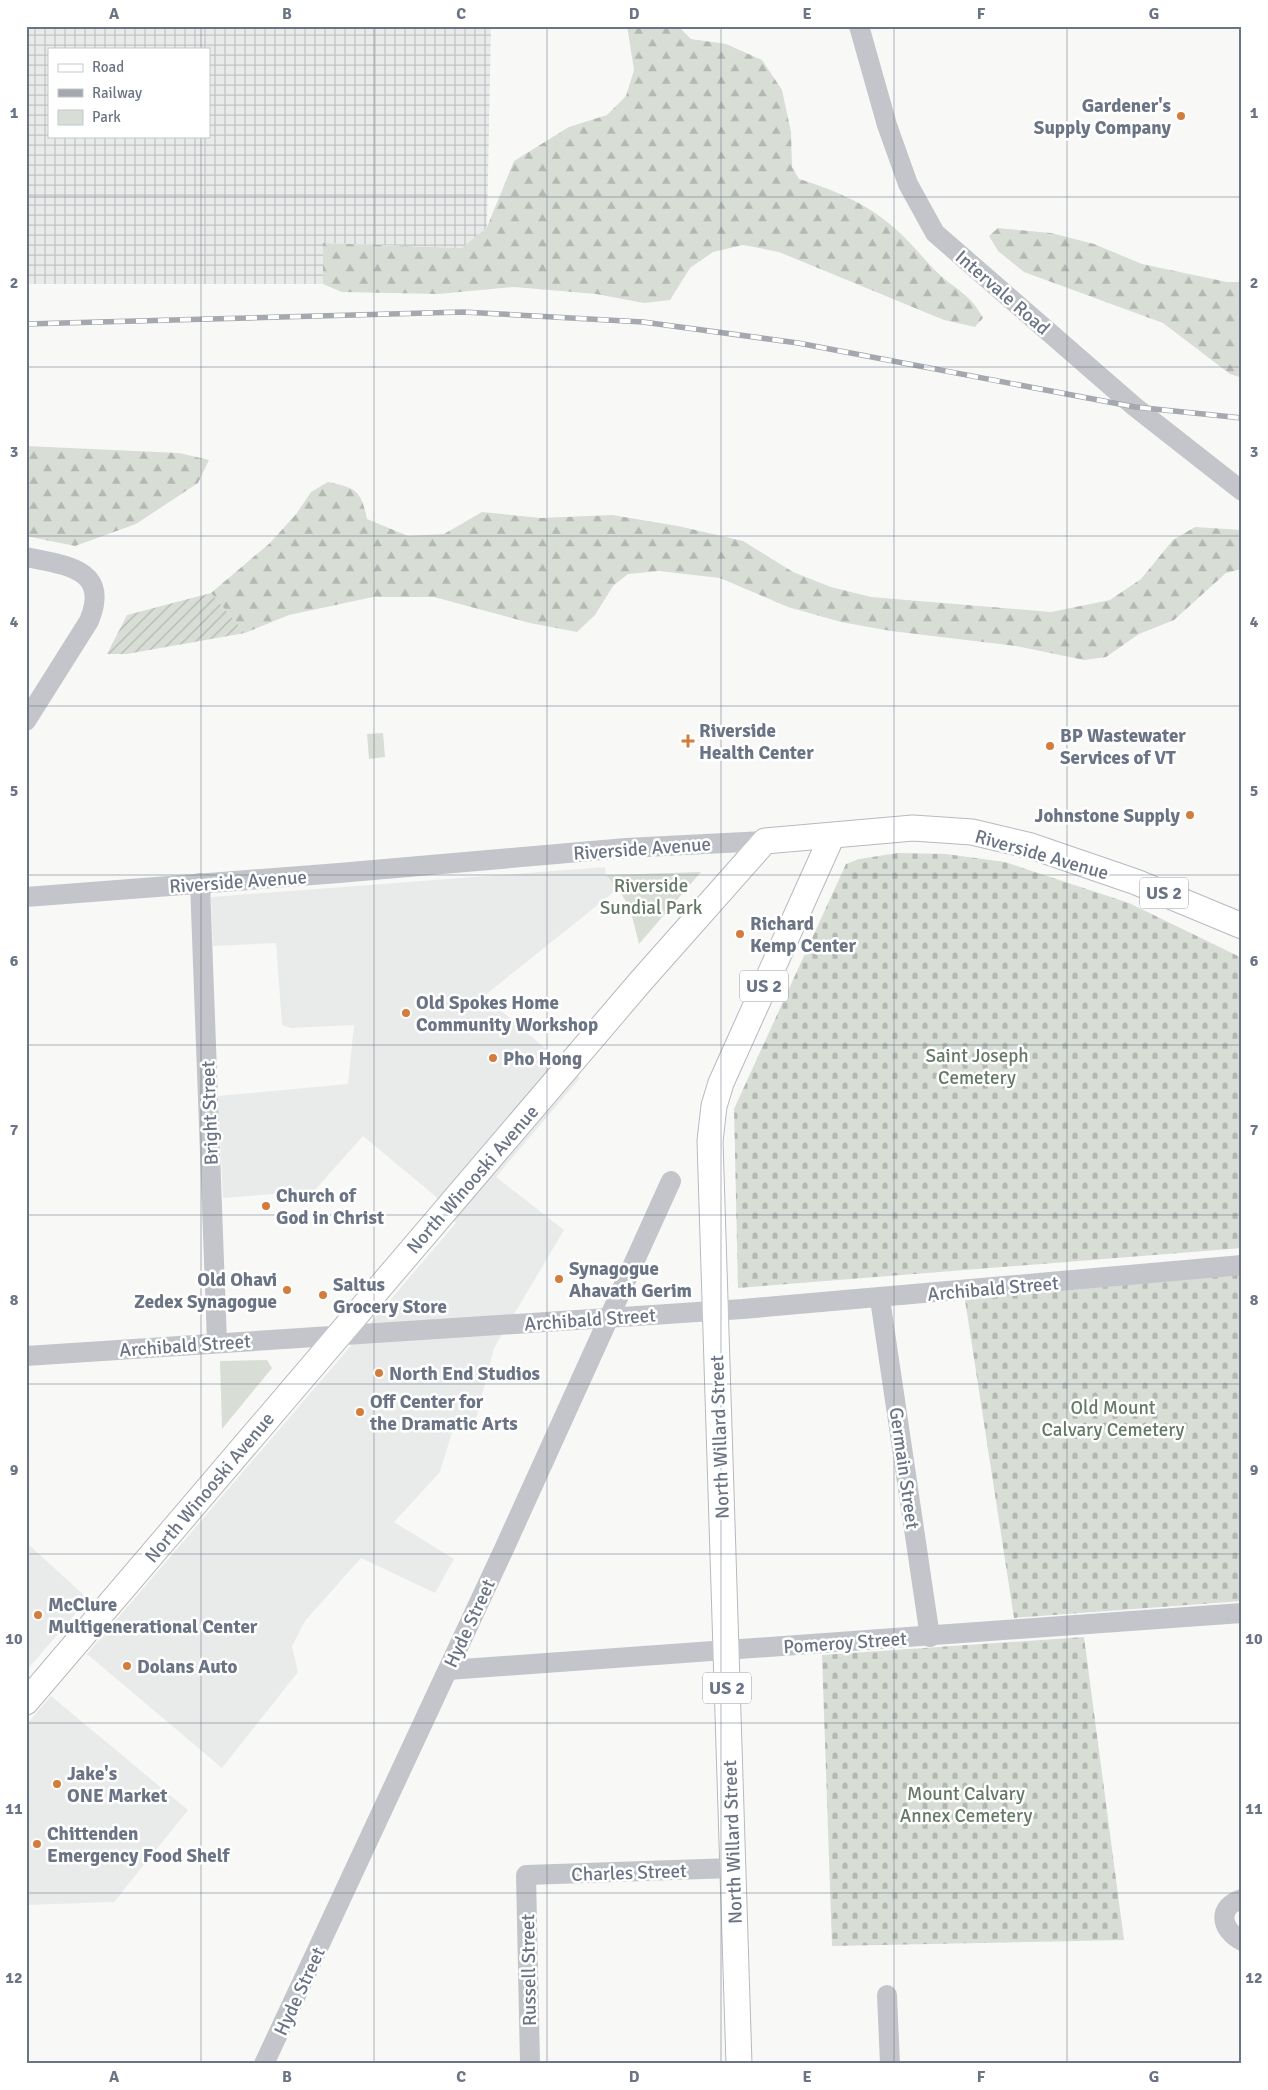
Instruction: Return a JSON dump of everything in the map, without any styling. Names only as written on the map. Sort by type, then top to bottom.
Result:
[{"type":"main road","name":"Riverside Avenue","points":[[765,842],[913,828],[972,832],[999,838],[1136,882],[1242,926]]},
{"type":"main road","name":"North Willard Street","points":[[739,2064],[710,1141],[714,1106],[730,1061],[832,836]]},
{"type":"main road","name":"North Winooski Avenue","points":[[26,1702],[641,981],[765,842]]},
{"type":"street","name":"Intervale Road","points":[[859,26],[887,125],[908,184],[935,233],[1135,407],[1242,491]]},
{"type":"street","points":[[26,557],[76,569],[89,578],[95,592],[93,610],[89,621],[26,722]]},
{"type":"street","name":"Riverside Avenue","points":[[26,897],[617,849],[765,842]]},
{"type":"street","name":"Bright Street","points":[[200,884],[217,1342]]},
{"type":"street","name":"Hyde Street","points":[[264,2064],[448,1670],[671,1181]]},
{"type":"street","name":"Archibald Street","points":[[26,1356],[880,1299],[1242,1266]]},
{"type":"street","name":"Germain Street","points":[[880,1299],[930,1637]]},
{"type":"street","name":"Pomeroy Street","points":[[448,1670],[930,1637],[1242,1613]]},
{"type":"street","name":"Charles Street","points":[[526,1875],[733,1868]]},
{"type":"street","name":"Russell Street","points":[[526,1875],[530,2064]]},
{"type":"street","points":[[1242,1899],[1234,1901],[1227,1908],[1224,1917],[1226,1928],[1242,1941]]},
{"type":"street","points":[[887,1995],[890,2064]]},
{"type":"shaded area","points":[[26,26],[491,26],[487,227],[462,248],[323,243],[323,284],[26,284]]},
{"type":"shaded area","points":[[605,867],[606,875],[619,888],[484,996],[580,1078],[496,1177],[564,1230],[494,1348],[475,1423],[456,1419],[440,1472],[394,1522],[454,1559],[435,1593],[361,1558],[305,1621],[292,1646],[298,1672],[222,1768],[87,1654],[456,1223],[434,1195],[363,1136],[314,1191],[223,1198],[218,1096],[348,1084],[354,1025],[291,1028],[282,1025],[276,943],[213,946],[211,897]]},
{"type":"shaded area","points":[[26,1542],[88,1599],[26,1671]]},
{"type":"shaded area","points":[[51,1696],[188,1810],[114,1902],[26,1905],[26,1725]]},
{"type":"green space","points":[[627,26],[678,26],[691,39],[726,44],[762,60],[782,90],[791,132],[792,167],[799,179],[853,200],[889,223],[940,275],[974,304],[983,318],[975,327],[944,320],[779,252],[743,245],[713,252],[690,268],[670,300],[644,303],[596,294],[514,287],[438,294],[342,292],[323,284],[323,243],[462,248],[487,227],[514,161],[569,127],[607,115],[626,96],[634,70]]},
{"type":"green space","points":[[998,228],[1051,233],[1094,244],[1142,264],[1227,282],[1242,282],[1242,378],[1230,374],[1163,323],[1024,272],[998,251],[989,236]]},
{"type":"green space","points":[[26,446],[179,453],[209,460],[198,483],[136,524],[75,546],[26,536]]},
{"type":"green space","points":[[328,482],[345,486],[356,492],[365,509],[367,519],[408,536],[444,534],[482,512],[541,518],[612,515],[678,526],[743,541],[793,572],[831,587],[871,597],[1051,612],[1110,600],[1141,579],[1173,540],[1195,527],[1242,530],[1242,569],[1226,573],[1174,620],[1139,634],[1106,657],[1084,660],[1016,646],[891,631],[841,622],[788,607],[720,578],[659,571],[628,574],[613,586],[595,615],[577,632],[530,623],[434,597],[373,597],[289,615],[245,633],[211,593],[270,543],[297,513],[311,492]]},
{"type":"green space","points":[[211,593],[245,633],[127,654],[107,654],[127,615]]},
{"type":"green space","points":[[383,733],[385,757],[369,759],[367,734]]},
{"type":"green space","name":"Saint Joseph Cemetery","points":[[898,853],[946,854],[1005,862],[1129,903],[1242,958],[1242,1248],[738,1288],[734,1109],[846,864],[859,859]]},
{"type":"green space","name":"Riverside Sundial Park","points":[[701,872],[639,944],[629,907],[606,875]]},
{"type":"green space","name":"Old Mount Calvary Cemetery","points":[[1242,1274],[1242,1601],[1014,1618],[965,1300]]},
{"type":"green space","points":[[267,1360],[272,1368],[222,1429],[220,1361]]},
{"type":"green space","name":"Mount Calvary Annex Cemetery","points":[[1084,1637],[1124,1940],[832,1946],[822,1655]]},
{"type":"railway","points":[[26,324],[463,312],[643,322],[798,343],[1135,407],[1242,418]]},
{"type":"place","name":"Gardener's Supply Company","points":[[1181,116]]},
{"type":"place","name":"Riverside Health Center","points":[[688,741]]},
{"type":"place","name":"BP Wastewater Services of VT","points":[[1050,746]]},
{"type":"place","name":"Johnstone Supply","points":[[1190,815]]},
{"type":"place","name":"Richard Kemp Center","points":[[740,934]]},
{"type":"place","name":"Old Spokes Home Community Workshop","points":[[406,1013]]},
{"type":"place","name":"Pho Hong","points":[[493,1058]]},
{"type":"place","name":"Church of God in Christ","points":[[266,1206]]},
{"type":"place","name":"Synagogue Ahavath Gerim","points":[[559,1279]]},
{"type":"place","name":"Old Ohavi Zedex Synagogue","points":[[287,1290]]},
{"type":"place","name":"Saltus Grocery Store","points":[[323,1295]]},
{"type":"place","name":"North End Studios","points":[[379,1373]]},
{"type":"place","name":"Off Center for the Dramatic Arts","points":[[360,1412]]},
{"type":"place","name":"McClure Multigenerational Center","points":[[38,1615]]},
{"type":"place","name":"Dolans Auto","points":[[127,1666]]},
{"type":"place","name":"Jake's ONE Market","points":[[57,1784]]},
{"type":"place","name":"Chittenden Emergency Food Shelf","points":[[37,1844]]}]
